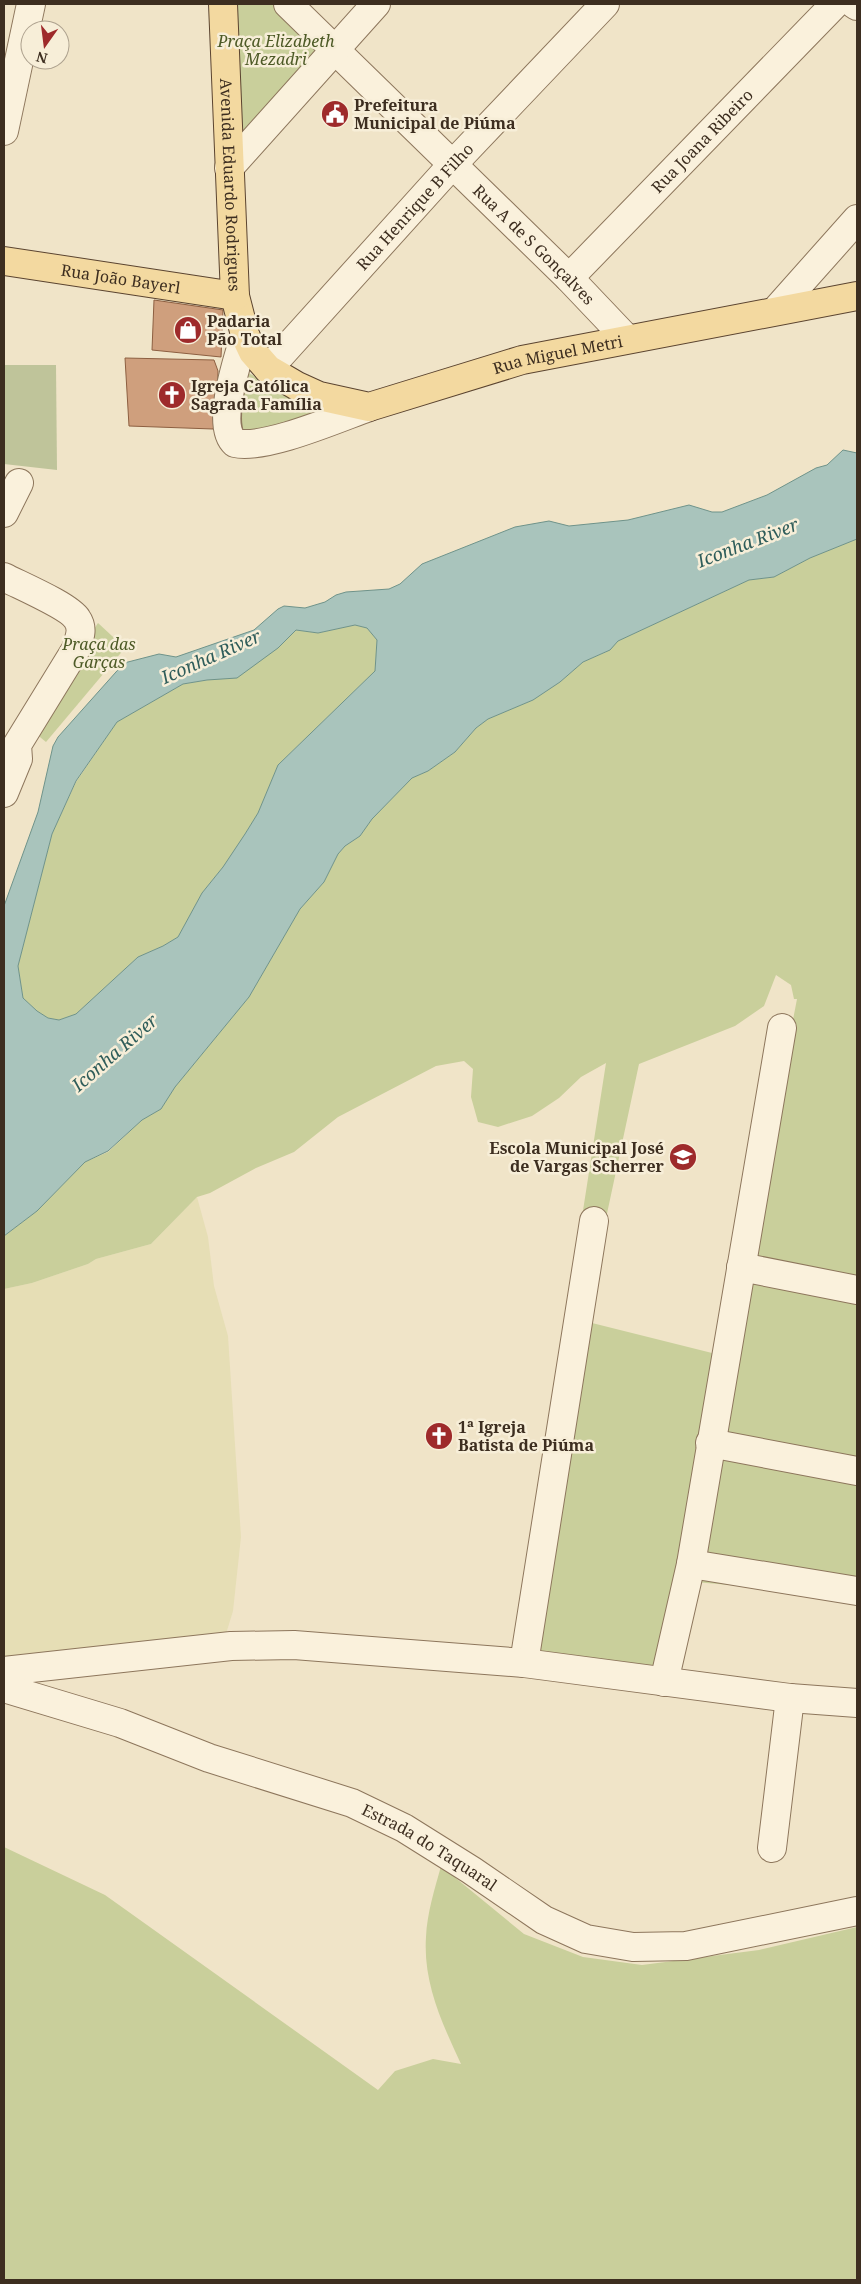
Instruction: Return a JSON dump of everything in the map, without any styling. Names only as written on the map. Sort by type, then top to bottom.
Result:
[{"type":"main road","name":"Avenida Eduardo Rodrigues","points":[[223,4],[235,296],[245,335],[253,352],[268,369]]},
{"type":"main road","name":"Rua João Bayerl","points":[[4,261],[235,296]]},
{"type":"main road","name":"Rua Miguel Metri","points":[[268,369],[319,396],[369,407],[522,360],[857,296]]},
{"type":"street","points":[[4,131],[11,59],[31,4]]},
{"type":"street","name":"Rua A de S Gonçalves","points":[[288,4],[569,278],[627,339]]},
{"type":"street","points":[[229,168],[376,4]]},
{"type":"street","name":"Rua Henrique B Filho","points":[[268,369],[452,165],[605,4]]},
{"type":"street","name":"Rua Joana Ribeiro","points":[[569,278],[835,4]]},
{"type":"street","points":[[776,310],[857,219]]},
{"type":"street","name":"Avenida Eduardo Rodrigues","points":[[245,335],[234,375],[226,422],[227,433],[235,443],[250,445],[277,438],[369,407]]},
{"type":"street","points":[[4,514],[19,483]]},
{"type":"street","points":[[4,577],[67,610],[78,619],[82,632],[76,649],[10,741],[18,759],[4,793]]},
{"type":"street","points":[[664,1682],[691,1564],[710,1443],[782,1028]]},
{"type":"street","points":[[524,1662],[594,1221]]},
{"type":"street","points":[[741,1267],[857,1290]]},
{"type":"street","points":[[710,1443],[857,1471]]},
{"type":"street","points":[[691,1564],[857,1591]]},
{"type":"street","points":[[4,1671],[231,1646],[276,1645],[405,1652],[524,1662],[790,1698],[857,1703]]},
{"type":"street","name":"Estrada do Taquaral","points":[[4,1688],[120,1723],[209,1758],[352,1803],[404,1828],[471,1870],[544,1920],[586,1939],[633,1947],[686,1946],[857,1911]]},
{"type":"street","points":[[772,1848],[790,1698]]},
{"type":"shaded area","points":[[197,1197],[208,1237],[214,1286],[228,1336],[241,1537],[233,1611],[225,1637],[4,1679],[4,1289],[32,1283],[88,1264],[96,1259],[151,1244]]},
{"type":"green space","name":"Praça Elizabeth Mezadri","points":[[236,4],[283,4],[331,48],[241,143]]},
{"type":"green space","points":[[4,365],[56,365],[57,470],[4,464]]},
{"type":"green space","points":[[244,371],[322,409],[322,414],[244,439],[232,400]]},
{"type":"green space","points":[[857,539],[857,1596],[695,1582],[650,1685],[512,1666],[606,1063],[581,1077],[559,1098],[532,1116],[498,1127],[478,1122],[471,1097],[473,1069],[464,1061],[436,1066],[338,1117],[294,1152],[256,1168],[210,1193],[197,1197],[151,1244],[96,1259],[88,1264],[32,1283],[4,1289],[4,1236],[37,1211],[85,1162],[108,1152],[142,1120],[161,1109],[175,1087],[249,997],[300,909],[324,882],[338,854],[345,846],[360,836],[372,819],[412,778],[428,771],[455,752],[476,728],[488,719],[533,700],[560,682],[583,662],[606,652],[618,641],[749,580],[774,577],[810,558]],"holes":[[[776,975],[791,985],[794,999],[797,999],[728,1357],[584,1321],[639,1064],[735,1026],[764,1006]]]},
{"type":"green space","name":"Praça das Garças","points":[[98,623],[125,648],[46,742],[29,728]]},
{"type":"green space","points":[[355,625],[367,628],[377,640],[375,671],[278,765],[258,813],[223,867],[202,893],[178,937],[138,957],[76,1014],[59,1020],[48,1018],[37,1011],[23,998],[18,966],[52,834],[76,782],[117,722],[183,684],[207,680],[278,648],[296,630],[318,633]]},
{"type":"green space","points":[[4,1847],[105,1895],[378,2090],[395,2071],[433,2059],[461,2064],[435,2002],[426,1954],[428,1919],[441,1866],[524,1934],[583,1957],[642,1965],[759,1950],[857,1927],[857,2280],[4,2280]]},
{"type":"water","name":"Iconha River","points":[[843,450],[857,453],[857,539],[810,558],[774,577],[749,580],[618,641],[610,650],[583,662],[560,682],[533,700],[488,719],[476,728],[455,752],[428,771],[412,778],[372,819],[360,836],[345,846],[338,854],[324,882],[300,909],[249,997],[175,1087],[161,1109],[142,1120],[108,1151],[85,1162],[37,1211],[4,1236],[4,906],[38,812],[53,746],[58,737],[124,663],[159,654],[176,657],[254,630],[284,606],[305,608],[325,602],[336,595],[346,592],[389,589],[400,584],[422,564],[515,527],[549,521],[569,526],[628,520],[689,505],[712,512],[722,512],[767,495],[816,468],[827,465]],"holes":[[[355,625],[367,628],[377,640],[375,671],[278,765],[258,813],[223,867],[202,893],[178,937],[138,957],[76,1014],[59,1020],[48,1018],[37,1011],[23,998],[18,966],[52,834],[76,781],[117,722],[183,684],[237,678],[278,648],[296,630],[318,633]]]},
{"type":"building","name":"Padaria Pão Total","points":[[154,300],[223,310],[221,357],[152,350]]},
{"type":"building","name":"Igreja Católica Sagrada Família","points":[[125,358],[214,360],[218,371],[217,418],[213,429],[129,426]]},
{"type":"place","name":"Prefeitura Municipal de Piúma","points":[[335,114]]},
{"type":"place","name":"Padaria Pão Total","points":[[188,330]]},
{"type":"place","name":"Igreja Católica Sagrada Família","points":[[172,395]]},
{"type":"place","name":"Escola Municipal José de Vargas Scherrer","points":[[683,1157]]},
{"type":"place","name":"1ª Igreja Batista de Piúma","points":[[439,1436]]}]
